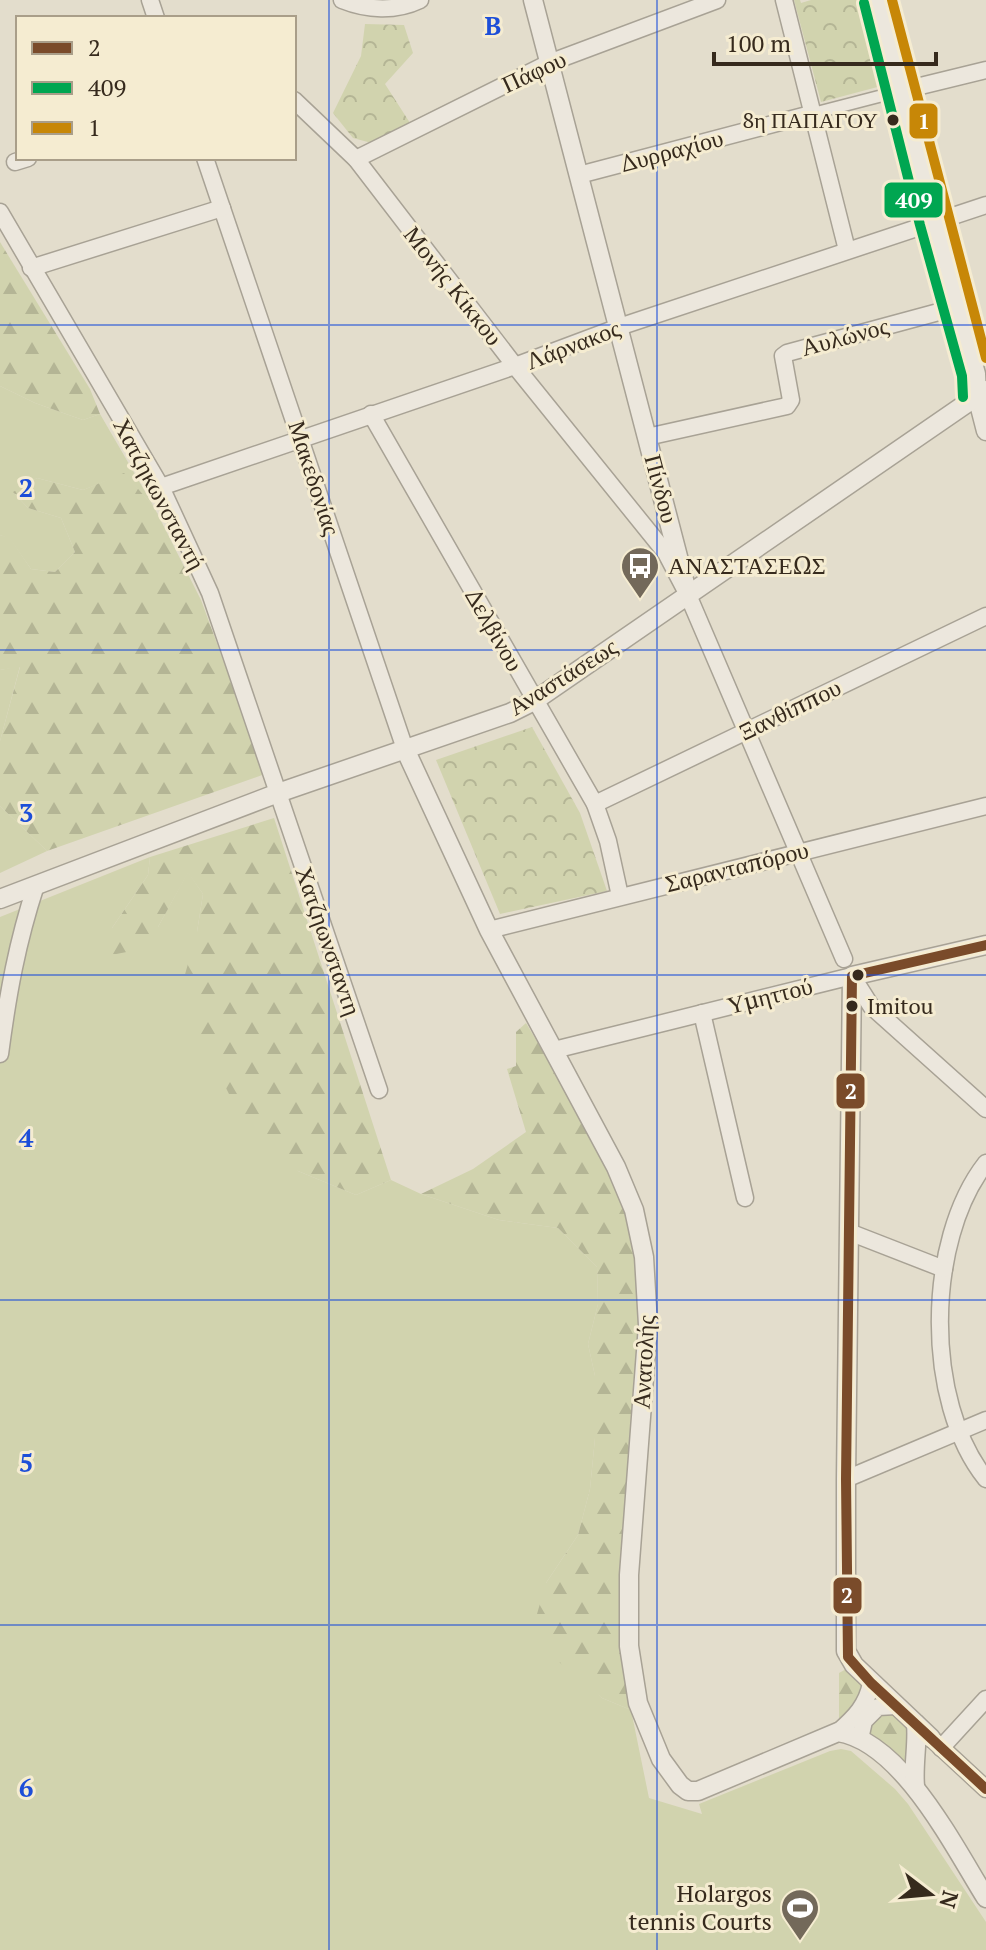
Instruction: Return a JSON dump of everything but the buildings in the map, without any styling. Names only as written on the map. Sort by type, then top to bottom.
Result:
[{"type":"street","points":[[342,0],[368,8],[382,8],[399,7],[420,0]]},
{"type":"street","name":"Πίνδου","points":[[533,0],[688,595],[848,967],[871,1006],[986,1109]]},
{"type":"street","name":"Πάφου","points":[[356,159],[549,63],[717,0]]},
{"type":"street","points":[[784,0],[847,250]]},
{"type":"street","points":[[878,0],[934,222],[982,393],[986,431]]},
{"type":"street","points":[[811,114],[986,70]]},
{"type":"street","name":"Μονής Κίκκου","points":[[296,102],[356,159],[515,366],[666,553],[688,595]]},
{"type":"street","name":"Δυρραχίου","points":[[579,175],[811,114]]},
{"type":"street","name":"Μακεδονίας","points":[[206,160],[405,749]]},
{"type":"street","name":"Λάρνακος","points":[[161,487],[515,366],[619,327],[986,205]]},
{"type":"street","points":[[31,268],[222,208]]},
{"type":"street","name":"Χατζηκωνσταντή","points":[[0,212],[161,487],[210,593],[278,793]]},
{"type":"street","name":"Αυλώνος","points":[[647,437],[787,406],[791,400],[783,363],[783,356],[787,353],[957,307]]},
{"type":"street","name":"Αναστάσεως","points":[[0,899],[278,793],[510,713],[534,701],[982,393]]},
{"type":"street","name":"Δελβίνου","points":[[371,414],[595,804],[608,841],[620,896]]},
{"type":"street","name":"Ξανθίππου","points":[[595,804],[986,616]]},
{"type":"street","name":"Ανατολής","points":[[405,749],[489,930],[616,1167],[634,1210],[644,1257],[648,1325],[629,1575],[629,1646],[638,1703],[661,1759],[680,1785],[688,1791],[698,1791],[838,1732],[861,1710],[871,1683]]},
{"type":"street","name":"Χατζηωνσταντη","points":[[278,793],[379,1090]]},
{"type":"street","name":"Σαρανταπόρου","points":[[489,930],[986,806]]},
{"type":"street","points":[[0,1054],[9,983],[36,885]]},
{"type":"street","name":"Υμηττού","points":[[554,1050],[702,1013],[848,967],[986,945]]},
{"type":"street","points":[[848,967],[846,1651],[871,1683],[986,1789]]},
{"type":"street","points":[[702,1013],[745,1198]]},
{"type":"street","points":[[986,1163],[978,1173],[958,1216],[944,1269],[940,1337],[944,1381],[958,1432],[974,1464],[986,1479]]},
{"type":"street","points":[[849,1232],[944,1269]]},
{"type":"street","points":[[846,1479],[986,1420]]},
{"type":"street","points":[[936,1743],[986,1699]]},
{"type":"street","points":[[860,1739],[864,1721],[878,1707],[896,1706]]},
{"type":"street","points":[[915,1786],[913,1760],[917,1741],[916,1724]]},
{"type":"street","points":[[838,1732],[860,1739],[915,1786],[986,1898]]},
{"type":"green space","points":[[794,0],[801,3],[811,0],[863,0],[885,85],[821,102]]},
{"type":"green space","points":[[365,24],[404,25],[413,53],[385,84],[412,126],[379,145],[353,138],[333,113],[361,56]]},
{"type":"green space","points":[[0,242],[90,389],[100,414],[83,420],[35,403],[0,386]]},
{"type":"green space","points":[[0,386],[35,403],[83,420],[100,414],[154,507],[124,474],[83,490],[37,478],[14,493],[28,508],[61,518],[75,552],[55,572],[31,569],[10,539],[0,535]]},
{"type":"green space","points":[[124,473],[154,507],[201,600],[265,774],[47,851],[0,806],[0,741],[20,667],[0,670],[0,535],[10,538],[31,569],[55,572],[75,552],[61,518],[28,508],[13,492],[37,478],[83,490]]},
{"type":"green space","points":[[20,666],[0,741],[0,670]]},
{"type":"green space","points":[[532,727],[580,813],[607,891],[500,914],[436,760]]},
{"type":"green space","points":[[0,806],[47,851],[0,873]]},
{"type":"green space","points":[[274,818],[391,1180],[356,1195],[298,1171],[244,1124],[200,1036],[184,978],[197,932],[203,894],[188,873],[158,927],[137,950],[111,955],[112,928],[148,875],[150,857]]},
{"type":"green space","points":[[150,857],[148,875],[112,928],[158,927],[188,872],[203,894],[197,932],[298,1171],[356,1195],[391,1180],[421,1194],[499,1220],[558,1228],[597,1267],[598,1304],[588,1344],[595,1376],[595,1438],[590,1489],[578,1535],[546,1583],[584,1681],[602,1698],[631,1710],[649,1798],[702,1814],[699,1804],[830,1751],[851,1751],[908,1804],[986,1922],[986,1950],[0,1950],[0,917]]},
{"type":"green space","points":[[526,1023],[611,1166],[637,1247],[642,1327],[622,1574],[620,1641],[631,1710],[602,1698],[559,1662],[536,1637],[537,1614],[546,1583],[578,1535],[590,1489],[595,1438],[595,1376],[588,1344],[598,1304],[597,1267],[558,1228],[499,1220],[421,1194],[473,1169],[526,1132],[507,1069],[516,1066],[516,1032]]},
{"type":"green space","points":[[848,1668],[862,1683],[852,1709],[839,1720],[839,1673]]},
{"type":"green space","points":[[894,1711],[911,1730],[910,1768],[865,1737],[868,1726],[875,1718]]},
{"type":"transit line","name":"1","points":[[892,0],[986,358]]},
{"type":"transit line","name":"409","points":[[864,3],[962,376],[963,397]]},
{"type":"transit line","name":"2","points":[[986,945],[852,976],[846,1479],[848,1657],[871,1683],[986,1789]]},
{"type":"place","name":"8η ΠΑΠΑΓΟΥ","points":[[893,120]]},
{"type":"place","name":"ΑΝΑΣΤΑΣΕΩΣ","points":[[640,600]]},
{"type":"place","name":"Imitou","points":[[852,1006]]},
{"type":"place","name":"Holargos tennis Courts","points":[[800,1942]]}]
